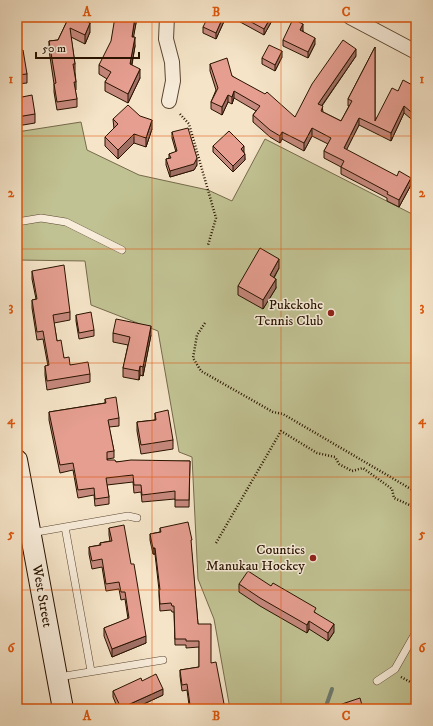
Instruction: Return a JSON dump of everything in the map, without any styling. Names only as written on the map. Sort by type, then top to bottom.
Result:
[{"type":"main road","name":"West Street","points":[[17,460],[63,709]]},
{"type":"street","points":[[167,17],[166,39],[172,62],[173,81],[169,101]]},
{"type":"street","points":[[350,17],[416,52]]},
{"type":"lane","points":[[17,222],[41,218],[66,222],[122,250]]},
{"type":"lane","points":[[31,533],[128,516],[137,518]]},
{"type":"lane","points":[[65,527],[91,671]]},
{"type":"lane","points":[[377,681],[395,670],[416,632]]},
{"type":"lane","points":[[57,677],[163,660]]},
{"type":"path","points":[[180,114],[189,124],[216,218],[208,245]]},
{"type":"path","points":[[205,323],[197,335],[193,358],[201,371],[273,412],[283,414],[416,492]]},
{"type":"path","points":[[216,543],[281,431],[317,453],[335,457],[339,464],[352,472],[363,468],[392,489],[394,498],[416,508]]},
{"type":"path","points":[[391,672],[416,685]]},
{"type":"green space","points":[[81,122],[87,150],[139,175],[208,190],[232,201],[265,139],[416,216],[416,709],[230,709],[214,619],[198,579],[192,457],[179,452],[158,331],[91,305],[85,261],[17,260],[17,132]]},
{"type":"building","points":[[17,17],[20,17],[21,27],[17,28]]},
{"type":"building","points":[[69,17],[77,17],[90,23],[85,35],[70,28],[75,64],[73,64],[76,82],[74,82],[77,99],[57,102],[54,84],[56,83],[49,41],[58,40]]},
{"type":"building","points":[[115,17],[135,17],[132,37],[135,37],[130,64],[140,69],[128,94],[105,82],[111,72],[99,65],[111,41]]},
{"type":"building","points":[[208,17],[223,17],[216,33],[203,27]]},
{"type":"building","points":[[242,17],[271,17],[264,29]]},
{"type":"building","points":[[293,19],[303,24],[300,30],[315,38],[308,52],[283,40]]},
{"type":"building","points":[[343,40],[356,49],[318,104],[323,106],[321,111],[341,121],[352,101],[348,99],[375,47],[375,121],[392,88],[398,91],[403,80],[416,87],[416,92],[412,100],[416,102],[416,116],[404,106],[391,133],[359,118],[344,148],[397,176],[399,171],[411,178],[399,200],[387,194],[388,192],[341,167],[344,161],[324,151],[331,138],[312,128],[304,143],[282,132],[280,136],[270,130],[253,115],[260,106],[234,91],[232,97],[228,95],[222,107],[211,102],[218,88],[210,64],[227,58],[232,76],[265,94],[267,92],[295,117],[312,84]]},
{"type":"building","points":[[269,45],[282,51],[275,65],[262,58]]},
{"type":"building","points":[[23,50],[27,74],[17,75],[17,51]]},
{"type":"building","points":[[32,95],[35,114],[17,117],[17,98]]},
{"type":"building","points":[[128,105],[140,116],[152,120],[146,138],[134,134],[118,150],[105,137],[118,124],[113,119]]},
{"type":"building","points":[[188,128],[197,158],[194,164],[170,171],[166,159],[171,158],[169,154],[177,151],[172,132]]},
{"type":"building","points":[[229,131],[244,146],[241,149],[245,154],[233,166],[213,146]]},
{"type":"building","points":[[260,248],[279,259],[270,275],[276,279],[263,300],[238,286]]},
{"type":"building","points":[[64,265],[70,312],[53,315],[57,341],[61,340],[64,358],[69,357],[70,365],[88,362],[90,374],[47,381],[45,366],[49,365],[43,331],[37,332],[32,300],[37,299],[32,271]]},
{"type":"building","points":[[91,312],[94,330],[79,333],[76,315]]},
{"type":"building","points":[[116,319],[151,326],[143,367],[140,366],[139,371],[123,368],[130,337],[113,333]]},
{"type":"building","points":[[116,397],[119,418],[108,420],[114,451],[107,452],[107,460],[115,460],[116,462],[131,460],[190,461],[189,500],[175,500],[175,491],[142,495],[141,485],[134,485],[133,475],[106,478],[109,497],[95,499],[94,488],[78,490],[73,463],[60,465],[49,412],[106,403],[105,399]]},
{"type":"building","points":[[168,410],[173,440],[141,445],[137,422],[156,420],[155,413]]},
{"type":"building","points":[[188,522],[192,540],[198,624],[211,624],[211,663],[216,662],[225,709],[190,709],[187,684],[182,685],[180,670],[199,667],[199,641],[175,639],[174,606],[172,606],[171,603],[160,604],[160,590],[155,548],[153,548],[150,534],[161,532],[160,528]]},
{"type":"building","points":[[124,525],[131,564],[134,564],[146,636],[112,649],[104,628],[129,618],[125,592],[121,592],[119,582],[106,584],[102,559],[92,561],[89,547],[112,541],[109,528]]},
{"type":"building","points":[[248,571],[271,586],[273,583],[316,608],[314,612],[334,624],[328,633],[309,621],[307,625],[239,584]]},
{"type":"building","points":[[156,674],[163,689],[121,708],[113,691],[141,678],[142,681]]},
{"type":"building","points":[[17,678],[22,709],[17,709]]},
{"type":"building","points":[[360,698],[363,709],[343,709],[342,704]]},
{"type":"waterway","points":[[325,709],[332,689]]},
{"type":"place","name":"Pukekohe Tennis Club","points":[[331,313]]},
{"type":"place","name":"Counties Manukau Hockey","points":[[313,558]]}]
